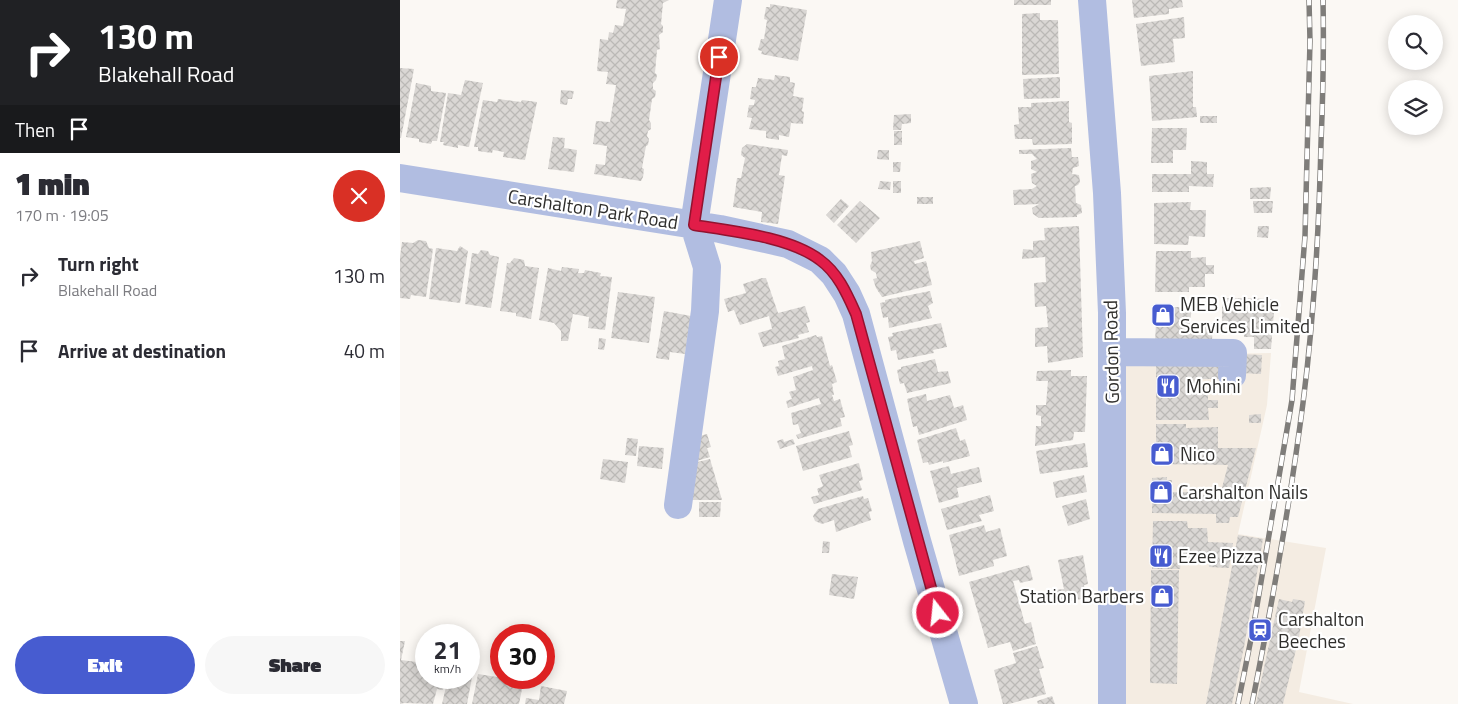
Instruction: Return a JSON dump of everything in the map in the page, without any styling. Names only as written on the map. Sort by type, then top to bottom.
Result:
[{"type":"street","points":[[678,505],[705,311],[707,268],[694,225],[728,0]]},
{"type":"street","name":"Gordon Road","points":[[1092,0],[1107,193],[1112,352],[1112,704]]},
{"type":"street","name":"Carshalton Park Road","points":[[400,178],[761,237],[788,244],[820,260],[834,274],[847,294],[856,314],[917,540],[964,704]]},
{"type":"street","points":[[1112,352],[1233,353],[1232,375]]},
{"type":"shaded area","points":[[1271,353],[1267,405],[1238,534],[1326,548],[1299,692],[1353,704],[1118,704],[1117,356]]},
{"type":"building","points":[[617,0],[669,0],[663,3],[661,24],[663,32],[659,35],[660,49],[657,50],[655,73],[657,75],[653,83],[653,89],[656,91],[655,97],[652,99],[649,120],[651,129],[648,131],[647,136],[649,139],[646,146],[641,181],[594,174],[596,164],[605,165],[607,146],[593,144],[596,121],[610,122],[616,85],[606,84],[608,72],[597,71],[600,39],[608,40],[609,32],[613,33],[615,25],[623,26],[626,9],[616,8]]},
{"type":"building","points":[[1014,0],[1051,0],[1051,5],[1014,5]]},
{"type":"building","points":[[1132,0],[1182,0],[1183,7],[1169,9],[1169,14],[1134,18]]},
{"type":"building","points":[[770,4],[807,10],[798,61],[761,54],[762,51],[758,50],[761,39],[764,39],[767,20],[764,19],[766,7],[770,7]]},
{"type":"building","points":[[1040,13],[1040,20],[1058,20],[1059,74],[1022,75],[1022,14]]},
{"type":"building","points":[[1184,17],[1185,38],[1173,39],[1175,62],[1141,66],[1136,24]]},
{"type":"building","points":[[400,68],[414,69],[401,138],[400,138]]},
{"type":"building","points":[[1193,71],[1193,107],[1196,107],[1197,117],[1152,121],[1149,76]]},
{"type":"building","points":[[775,75],[790,77],[790,82],[795,83],[793,96],[804,98],[803,124],[791,123],[789,137],[779,135],[779,140],[766,138],[766,131],[749,129],[752,118],[747,117],[749,105],[754,105],[755,100],[750,99],[752,87],[756,87],[758,78],[774,80]]},
{"type":"building","points":[[1060,77],[1060,98],[1024,99],[1023,79]]},
{"type":"building","points":[[465,80],[483,83],[469,147],[458,145],[458,148],[443,145],[444,142],[440,142],[448,93],[461,95]]},
{"type":"building","points":[[416,83],[431,86],[431,91],[446,93],[437,141],[432,141],[431,144],[419,142],[419,139],[406,137]]},
{"type":"building","points":[[561,90],[574,91],[572,99],[568,99],[567,105],[560,104]]},
{"type":"building","points":[[498,99],[537,102],[525,160],[503,157],[504,152],[493,150],[492,153],[478,151],[478,147],[474,147],[483,100],[497,102]]},
{"type":"building","points":[[1069,101],[1072,144],[1033,145],[1032,139],[1015,139],[1014,125],[1019,124],[1018,107],[1031,107],[1031,103]]},
{"type":"building","points":[[911,114],[911,123],[902,124],[901,130],[893,130],[894,115]]},
{"type":"building","points":[[1200,116],[1217,116],[1217,123],[1200,123]]},
{"type":"building","points":[[1152,128],[1187,128],[1186,150],[1173,150],[1173,163],[1151,163]]},
{"type":"building","points":[[894,131],[902,131],[902,145],[894,145]]},
{"type":"building","points":[[553,137],[565,138],[564,148],[577,150],[574,172],[548,169]]},
{"type":"building","points":[[747,144],[788,150],[787,156],[782,155],[779,175],[785,176],[778,224],[761,222],[762,212],[733,207],[737,178],[741,178],[745,158],[741,155],[742,148]]},
{"type":"building","points":[[1071,148],[1072,157],[1078,157],[1079,166],[1073,168],[1072,174],[1079,175],[1080,182],[1075,186],[1076,203],[1081,205],[1082,213],[1077,215],[1077,217],[1039,218],[1033,214],[1032,208],[1039,204],[1014,205],[1013,190],[1032,189],[1037,186],[1032,183],[1031,174],[1037,172],[1031,169],[1031,161],[1037,159],[1032,154],[1019,154],[1019,150]]},
{"type":"building","points":[[878,150],[889,150],[889,160],[877,159]]},
{"type":"building","points":[[1191,161],[1207,162],[1207,174],[1214,174],[1213,187],[1189,186],[1189,192],[1152,192],[1152,174],[1191,174]]},
{"type":"building","points":[[893,162],[901,162],[900,172],[893,172]]},
{"type":"building","points":[[880,181],[891,182],[890,190],[878,189]]},
{"type":"building","points":[[893,181],[901,181],[901,193],[893,193]]},
{"type":"building","points":[[1271,187],[1270,199],[1250,199],[1250,188]]},
{"type":"building","points":[[917,197],[933,197],[933,204],[917,204]]},
{"type":"building","points":[[841,199],[849,206],[834,223],[826,215]]},
{"type":"building","points":[[860,201],[880,218],[856,243],[837,225]]},
{"type":"building","points":[[1253,201],[1273,201],[1272,213],[1254,213]]},
{"type":"building","points":[[1191,202],[1190,210],[1206,210],[1205,237],[1189,236],[1188,245],[1154,244],[1154,203]]},
{"type":"building","points":[[1079,226],[1083,357],[1048,363],[1047,346],[1035,347],[1035,328],[1048,327],[1046,306],[1035,307],[1034,283],[1046,282],[1045,257],[1022,259],[1023,249],[1033,250],[1033,241],[1045,240],[1044,228]]},
{"type":"building","points":[[1258,226],[1269,226],[1268,238],[1257,237]]},
{"type":"building","points":[[418,240],[426,241],[429,248],[433,249],[426,297],[411,295],[410,299],[400,298],[402,242],[413,243]]},
{"type":"building","points":[[920,241],[924,258],[914,261],[915,264],[926,261],[932,285],[882,297],[873,279],[877,278],[876,273],[871,270],[870,266],[872,261],[871,252]]},
{"type":"building","points":[[460,246],[468,251],[460,303],[429,299],[436,248],[457,251]]},
{"type":"building","points":[[481,250],[488,251],[490,255],[499,257],[491,308],[465,304],[472,253],[478,254]]},
{"type":"building","points":[[1156,251],[1191,251],[1191,258],[1206,257],[1206,265],[1214,265],[1214,274],[1205,274],[1205,287],[1189,287],[1189,292],[1155,292]]},
{"type":"building","points":[[514,258],[524,260],[525,266],[539,268],[531,319],[516,316],[516,313],[500,311],[507,263],[510,263]]},
{"type":"building","points":[[562,267],[579,269],[578,273],[584,273],[585,270],[601,273],[600,276],[612,277],[605,330],[588,328],[589,317],[573,314],[568,341],[561,341],[561,331],[554,323],[539,320],[548,268],[561,271]]},
{"type":"building","points":[[766,278],[778,313],[805,306],[810,322],[806,323],[809,332],[798,335],[799,338],[763,347],[758,333],[772,329],[769,316],[740,325],[734,310],[728,312],[724,299],[746,293],[743,284]]},
{"type":"building","points":[[930,291],[933,303],[928,306],[932,318],[889,328],[888,317],[883,318],[880,303],[885,302],[885,300]]},
{"type":"building","points":[[618,292],[655,297],[649,343],[611,338]]},
{"type":"building","points":[[1222,298],[1275,299],[1271,349],[1254,349],[1254,337],[1244,337],[1245,325],[1222,323]]},
{"type":"building","points":[[1152,307],[1192,307],[1190,323],[1213,323],[1212,340],[1155,343],[1156,322],[1151,321]]},
{"type":"building","points":[[664,311],[691,316],[685,354],[670,352],[669,360],[656,358]]},
{"type":"building","points":[[941,323],[947,347],[933,350],[934,353],[898,360],[896,350],[891,351],[888,337],[893,336],[892,333]]},
{"type":"building","points":[[816,335],[817,337],[822,336],[830,366],[832,365],[837,382],[832,384],[834,395],[832,395],[834,401],[840,399],[845,417],[840,418],[842,426],[798,439],[796,435],[801,433],[798,424],[793,425],[791,413],[821,404],[819,398],[788,408],[786,401],[792,399],[789,392],[796,390],[793,377],[813,370],[812,366],[778,376],[775,367],[779,366],[778,361],[785,359],[782,346]]},
{"type":"building","points":[[599,338],[606,339],[604,350],[598,349]]},
{"type":"building","points":[[1239,354],[1262,355],[1261,374],[1239,373]]},
{"type":"building","points":[[1156,358],[1223,362],[1223,379],[1197,379],[1196,393],[1208,393],[1208,400],[1218,400],[1218,408],[1208,408],[1209,420],[1156,420]]},
{"type":"building","points":[[935,359],[938,372],[948,371],[951,383],[907,393],[904,383],[900,384],[897,370],[901,369],[901,367]]},
{"type":"building","points":[[1071,370],[1071,376],[1087,376],[1085,432],[1074,432],[1073,440],[1035,446],[1036,426],[1041,426],[1041,416],[1036,415],[1036,405],[1046,405],[1048,381],[1036,381],[1037,371]]},
{"type":"building","points":[[926,394],[927,401],[950,395],[954,408],[963,405],[967,420],[919,435],[917,426],[913,427],[907,399]]},
{"type":"building","points":[[1261,414],[1261,423],[1249,423],[1249,415]]},
{"type":"building","points":[[1156,424],[1186,424],[1186,428],[1218,427],[1218,448],[1256,448],[1238,517],[1230,517],[1229,523],[1216,523],[1216,514],[1152,513],[1152,478],[1167,477],[1167,480],[1172,480],[1172,492],[1193,492],[1219,499],[1228,465],[1151,464],[1150,446],[1156,445]]},
{"type":"building","points":[[956,428],[960,441],[965,439],[970,456],[943,463],[943,461],[929,465],[928,462],[923,463],[917,440]]},
{"type":"building","points":[[849,431],[853,445],[849,446],[852,457],[803,471],[796,446]]},
{"type":"building","points":[[707,434],[711,447],[707,448],[710,457],[693,462],[693,438]]},
{"type":"building","points":[[627,438],[638,439],[636,456],[625,455]]},
{"type":"building","points":[[783,439],[784,442],[793,439],[795,444],[780,449],[777,441]]},
{"type":"building","points":[[1085,443],[1088,467],[1040,474],[1036,451]]},
{"type":"building","points":[[639,446],[664,448],[662,469],[637,466]]},
{"type":"building","points":[[603,459],[628,462],[625,483],[600,479]]},
{"type":"building","points":[[710,459],[722,500],[686,500],[689,464]]},
{"type":"building","points":[[859,463],[863,480],[859,481],[862,490],[814,504],[811,497],[819,495],[817,489],[823,486],[819,475]]},
{"type":"building","points":[[949,466],[951,474],[979,467],[982,482],[957,488],[959,497],[939,503],[930,471]]},
{"type":"building","points":[[1084,475],[1087,492],[1056,498],[1053,482]]},
{"type":"building","points":[[990,495],[994,511],[979,515],[982,521],[947,530],[941,509]]},
{"type":"building","points":[[863,496],[864,499],[868,498],[872,511],[869,512],[871,520],[836,532],[834,520],[822,524],[815,521],[813,516],[818,509]]},
{"type":"building","points":[[1086,499],[1090,519],[1068,526],[1062,506]]},
{"type":"building","points":[[699,502],[721,502],[720,517],[699,517]]},
{"type":"building","points":[[1153,521],[1187,521],[1188,528],[1207,528],[1208,542],[1233,543],[1229,568],[1209,567],[1208,558],[1186,558],[1186,562],[1181,561],[1180,569],[1152,569]]},
{"type":"building","points":[[984,525],[986,532],[1000,528],[1007,556],[993,560],[994,566],[959,576],[949,535]]},
{"type":"building","name":"Carshalton Beeches","points":[[1238,535],[1263,539],[1244,647],[1232,704],[1206,704]]},
{"type":"building","points":[[823,541],[830,542],[829,553],[822,553]]},
{"type":"building","points":[[1083,555],[1088,584],[1084,585],[1086,598],[1057,604],[1055,590],[1064,589],[1058,560]]},
{"type":"building","points":[[1029,565],[1033,580],[1020,583],[1019,580],[1013,581],[1025,624],[1031,622],[1036,644],[1013,651],[1010,642],[988,648],[969,582]]},
{"type":"building","points":[[1151,570],[1179,570],[1177,684],[1150,683]]},
{"type":"building","points":[[832,574],[858,577],[854,599],[829,595]]},
{"type":"building","name":"Carshalton Beeches","points":[[1279,599],[1292,602],[1293,599],[1305,601],[1299,637],[1283,704],[1256,704]]},
{"type":"building","points":[[400,641],[405,641],[401,660],[415,662],[415,689],[437,689],[433,704],[400,704]]},
{"type":"building","points":[[1037,646],[1044,668],[1039,669],[1046,694],[1003,704],[994,670],[1016,663],[1013,653]]},
{"type":"building","points":[[480,674],[490,676],[490,689],[522,689],[519,704],[472,704],[475,689],[480,689]]},
{"type":"building","points":[[445,689],[470,689],[467,704],[442,704]]},
{"type":"building","points":[[541,689],[567,691],[564,704],[525,704],[526,698],[539,700]]},
{"type":"building","points":[[1052,696],[1055,704],[1038,704],[1037,701]]},
{"type":"railway","points":[[1238,704],[1253,629],[1292,400],[1305,236],[1310,41],[1309,0]]},
{"type":"railway","points":[[1252,704],[1298,441],[1310,338],[1319,208],[1323,89],[1323,0]]},
{"type":"place","name":"MEB Vehicle Services Limited","points":[[1163,315]]},
{"type":"place","name":"Mohini","points":[[1168,386]]},
{"type":"place","name":"Nico","points":[[1162,454]]},
{"type":"place","name":"Carshalton Nails","points":[[1161,492]]},
{"type":"place","name":"Ezee Pizza","points":[[1161,556]]},
{"type":"place","name":"Station Barbers","points":[[1162,596]]},
{"type":"place","name":"Carshalton Beeches","points":[[1260,630]]},
{"type":"route","points":[[719,57],[694,225],[761,237],[788,244],[806,252],[820,260],[834,274],[847,294],[856,314],[938,613]]}]
